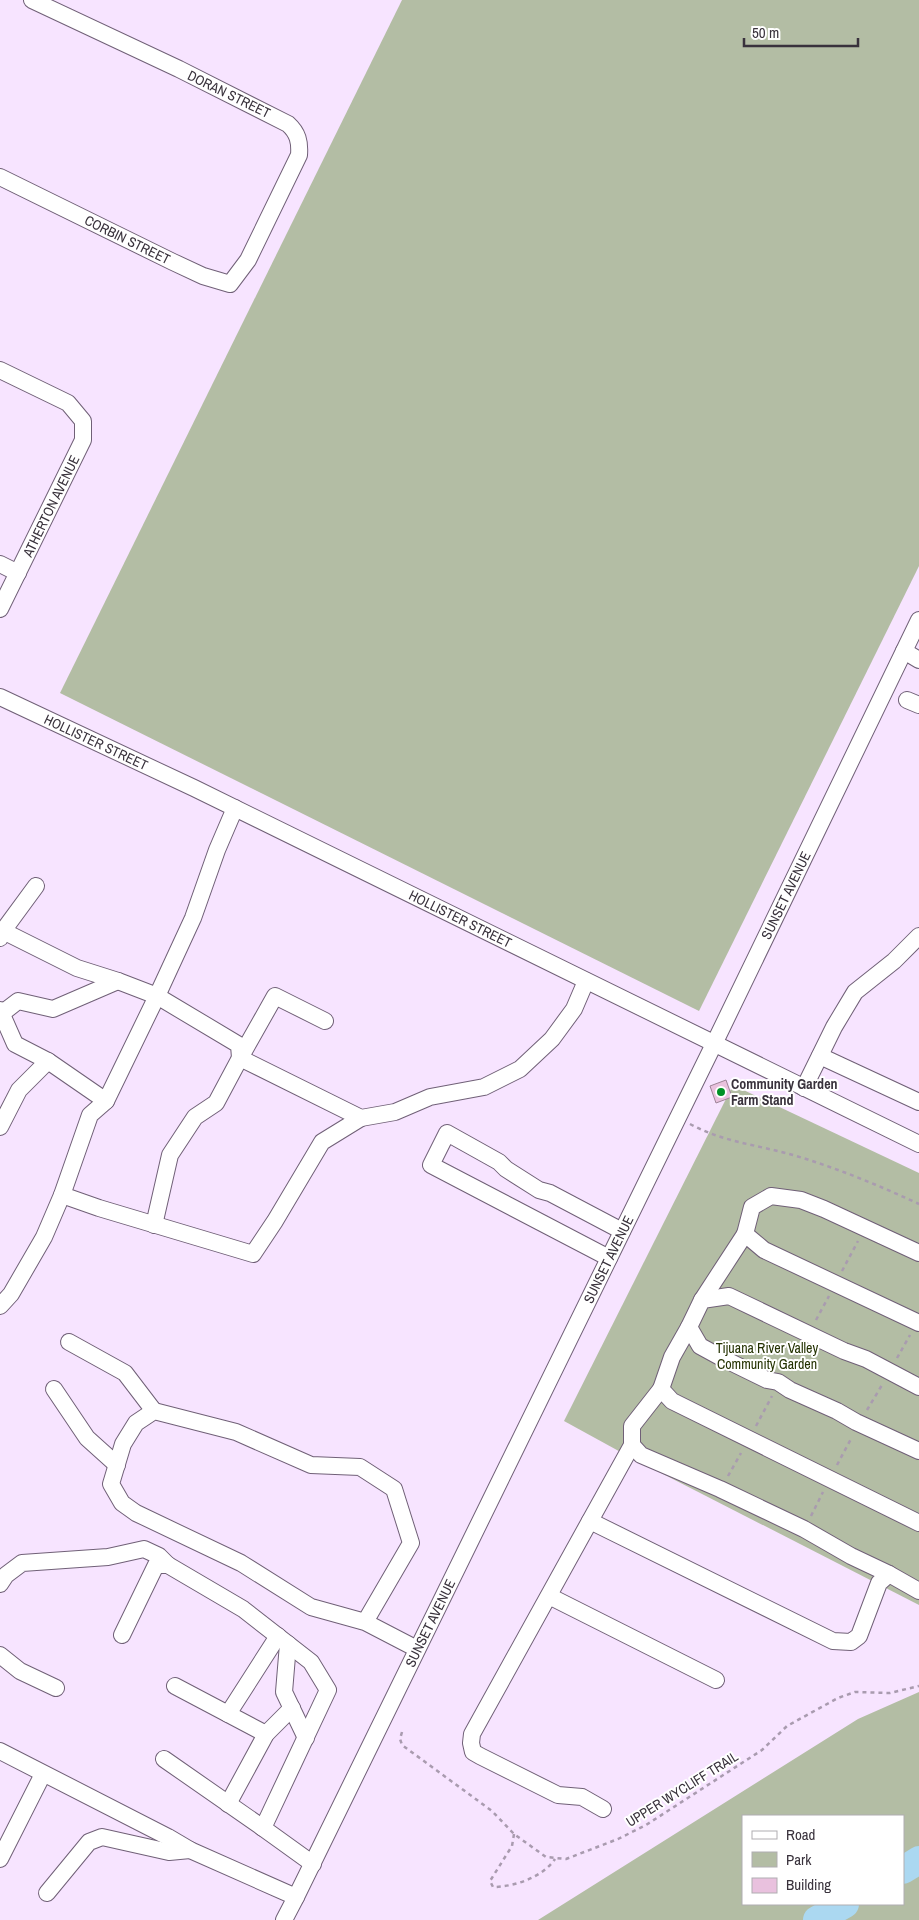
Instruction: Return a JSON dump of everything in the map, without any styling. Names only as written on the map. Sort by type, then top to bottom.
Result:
[{"type":"street","name":"DORAN STREET","points":[[32,0],[179,69],[288,124],[296,131],[300,144],[299,155],[248,260]]},
{"type":"street","name":"CORBIN STREET","points":[[0,177],[202,276],[230,284],[248,260]]},
{"type":"street","name":"ATHERTON AVENUE","points":[[0,370],[68,402],[83,421],[83,440],[0,609]]},
{"type":"street","points":[[0,564],[18,573]]},
{"type":"street","name":"SUNSET AVENUE","points":[[284,1920],[678,1118],[919,620]]},
{"type":"street","points":[[904,651],[919,660]]},
{"type":"street","name":"HOLLISTER STREET","points":[[0,696],[235,808],[919,1144]]},
{"type":"street","points":[[0,1306],[5,1292],[44,1236],[62,1195],[90,1115],[106,1101],[157,996],[193,918],[217,850],[235,808]]},
{"type":"street","points":[[36,886],[2,934],[77,968],[157,996],[239,1045],[240,1058]]},
{"type":"street","points":[[804,1088],[834,1027],[854,992],[894,961],[919,936]]},
{"type":"street","points":[[106,1101],[48,1061],[15,1044],[0,1013],[18,1001],[53,1009],[118,981]]},
{"type":"street","points":[[62,1195],[154,1225],[253,1254],[322,1142],[361,1118],[395,1112],[430,1097],[484,1087],[520,1069],[552,1039],[574,1009],[586,981]]},
{"type":"street","points":[[154,1225],[170,1155],[194,1117],[216,1103],[275,996],[325,1021]]},
{"type":"street","points":[[820,1056],[919,1102]]},
{"type":"street","points":[[240,1058],[361,1118]]},
{"type":"street","points":[[0,1127],[19,1090],[48,1061]]},
{"type":"street","points":[[609,1258],[431,1165],[447,1133],[499,1162],[506,1169],[539,1190],[550,1193],[622,1231]]},
{"type":"street","points":[[603,1809],[582,1797],[558,1795],[473,1752],[472,1734],[632,1445],[632,1426],[661,1388],[672,1357],[702,1300],[745,1234],[752,1207],[771,1196],[801,1200],[919,1253]]},
{"type":"street","points":[[745,1234],[764,1250],[836,1282],[919,1323]]},
{"type":"street","points":[[702,1300],[730,1296],[808,1334],[866,1359],[919,1387]]},
{"type":"street","points":[[689,1327],[700,1346],[752,1373],[767,1380],[778,1382],[790,1390],[919,1451]]},
{"type":"street","points":[[69,1342],[125,1373],[154,1411],[236,1432],[311,1465],[360,1466],[394,1489],[411,1543],[365,1622]]},
{"type":"street","points":[[54,1388],[87,1438],[117,1465]]},
{"type":"street","points":[[661,1388],[672,1401],[919,1523]]},
{"type":"street","points":[[154,1411],[136,1423],[123,1444],[112,1484],[122,1503],[136,1513],[241,1563],[311,1608],[365,1622],[417,1649]]},
{"type":"street","points":[[632,1445],[641,1455],[720,1489],[804,1529],[919,1591]]},
{"type":"street","points":[[590,1521],[833,1641],[851,1642],[858,1636],[878,1583],[889,1574]]},
{"type":"street","points":[[0,1584],[6,1575],[22,1563],[108,1557],[144,1549],[159,1556],[168,1565],[244,1610],[311,1662],[328,1690],[264,1828]]},
{"type":"street","points":[[122,1635],[156,1565],[168,1565]]},
{"type":"street","points":[[549,1596],[716,1680]]},
{"type":"street","points":[[283,1640],[284,1692],[306,1738]]},
{"type":"street","points":[[228,1714],[283,1640]]},
{"type":"street","points":[[0,1655],[20,1671],[56,1688]]},
{"type":"street","points":[[175,1686],[266,1734]]},
{"type":"street","points":[[228,1804],[266,1734],[292,1708]]},
{"type":"street","points":[[0,1751],[190,1850],[296,1897]]},
{"type":"street","points":[[164,1759],[313,1864]]},
{"type":"street","points":[[0,1859],[43,1774]]},
{"type":"street","points":[[47,1893],[89,1842],[102,1837],[169,1852],[190,1850]]},
{"type":"path","points":[[678,1118],[699,1129],[732,1142],[792,1155],[864,1179],[919,1204]]},
{"type":"path","points":[[720,1489],[749,1439],[778,1382],[808,1334],[865,1228]]},
{"type":"path","name":"UPPER WYCLIFF TRAIL","points":[[556,1859],[566,1859],[618,1839],[646,1825],[762,1750],[787,1726],[838,1698],[855,1692],[890,1693],[919,1686]]},
{"type":"path","points":[[402,1732],[400,1739],[402,1745],[492,1811],[514,1834],[546,1858],[556,1859]]},
{"type":"path","points":[[514,1834],[512,1846],[490,1881],[493,1887],[505,1887],[539,1874],[556,1859]]},
{"type":"green space","points":[[402,0],[919,0],[919,566],[699,1011],[60,693]]},
{"type":"green space","name":"Tijuana River Valley Community Garden","points":[[733,1085],[919,1173],[919,1605],[626,1455],[564,1421]]},
{"type":"green space","points":[[919,1692],[919,1920],[538,1920],[858,1719]]},
{"type":"building","name":"Community Garden Farm Stand","points":[[726,1080],[732,1097],[716,1103],[710,1086]]},
{"type":"waterway","points":[[904,1869],[919,1860]]},
{"type":"waterway","points":[[817,1920],[843,1905]]},
{"type":"place","name":"Community Garden Farm Stand","points":[[721,1092]]}]
